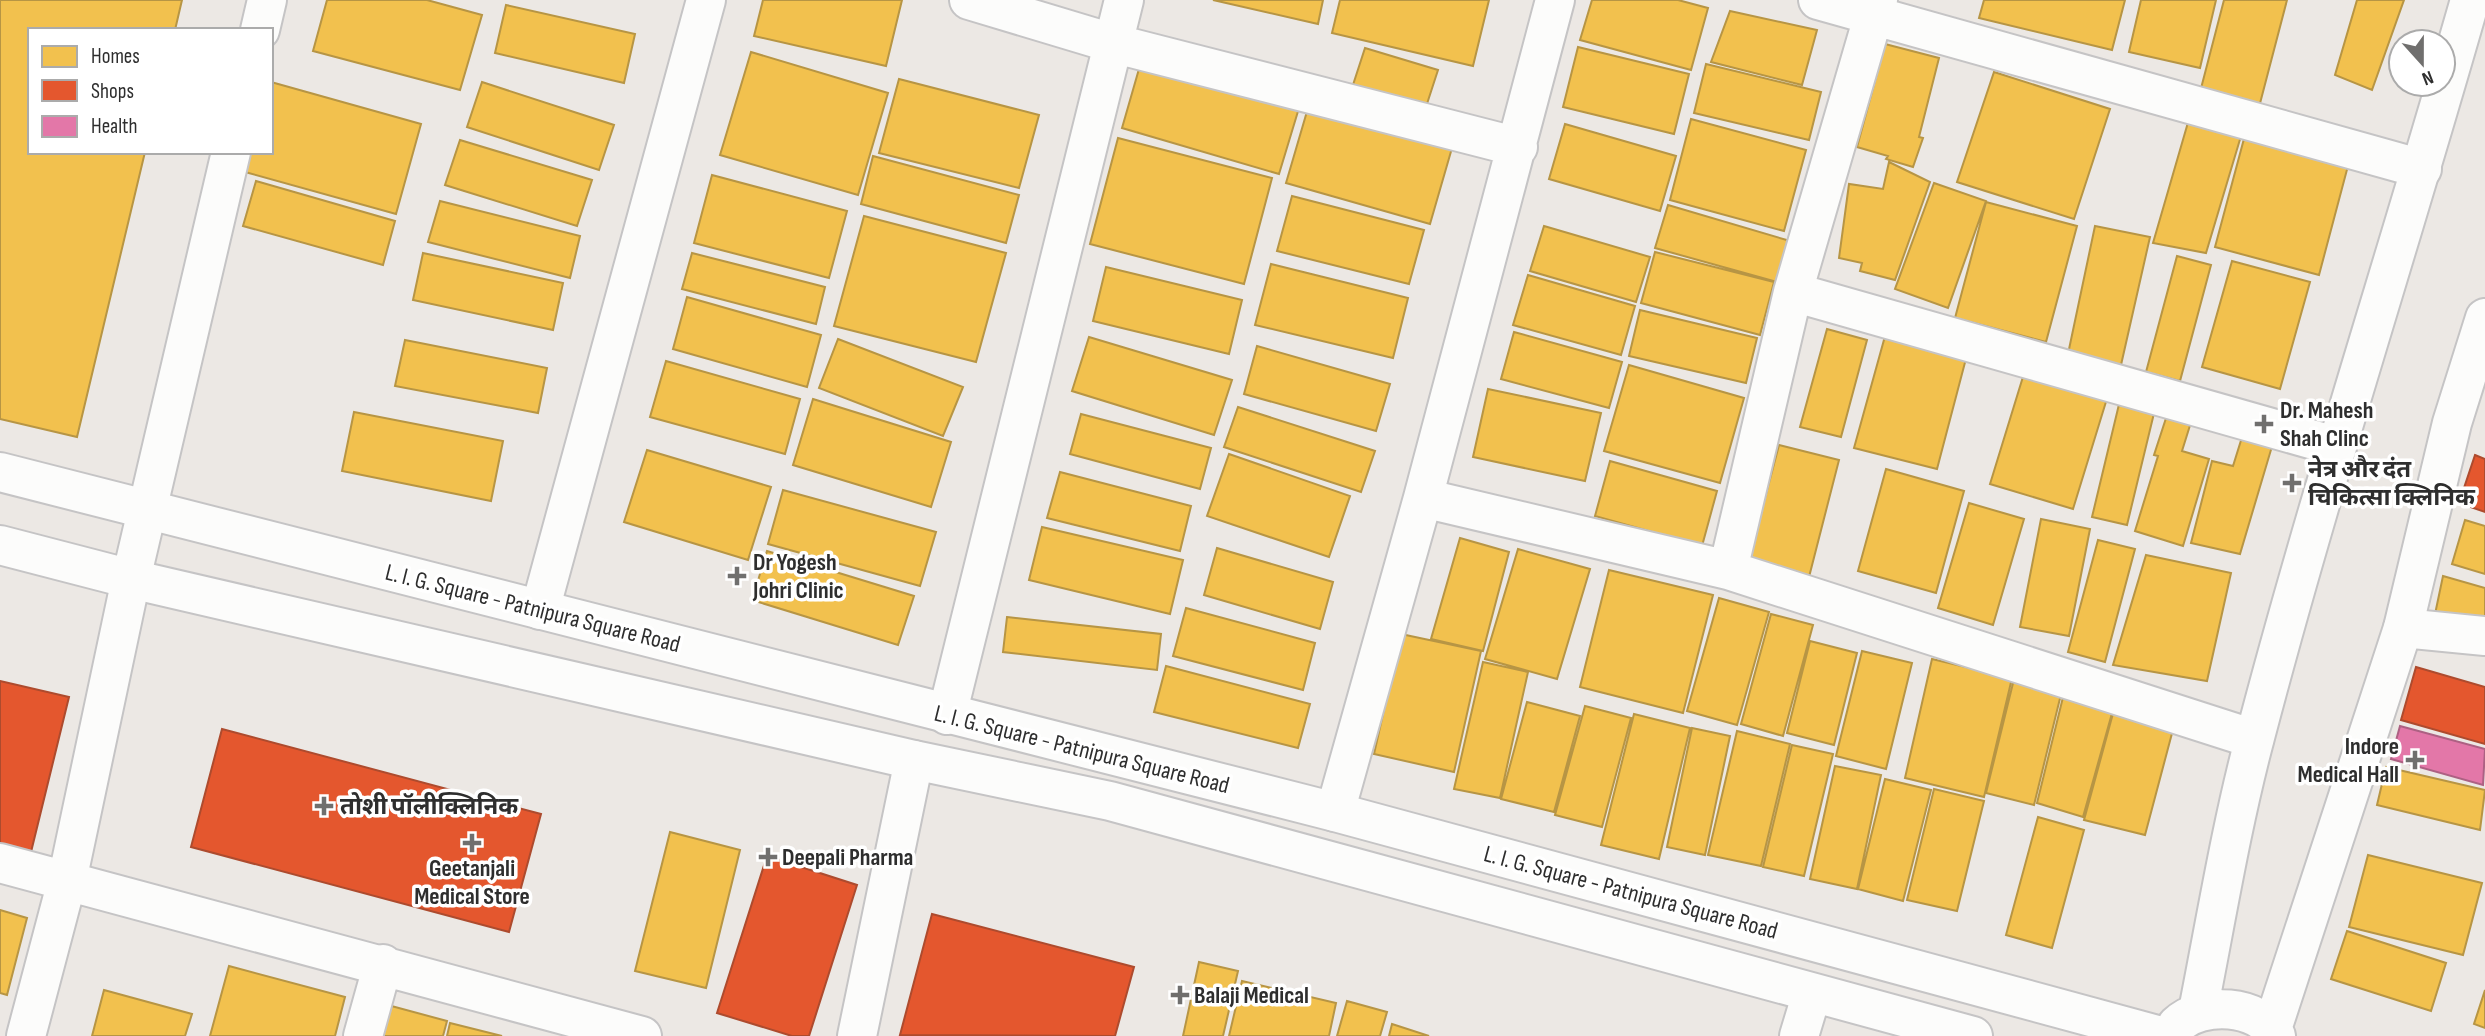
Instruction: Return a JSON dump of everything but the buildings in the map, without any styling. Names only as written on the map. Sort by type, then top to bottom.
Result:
[{"type":"street","points":[[260,28],[267,0]]},
{"type":"street","points":[[540,610],[706,0]]},
{"type":"street","points":[[970,0],[1112,43],[1518,147]]},
{"type":"street","points":[[947,715],[1124,0]]},
{"type":"street","points":[[1335,813],[1518,147],[1555,0]]},
{"type":"street","points":[[1818,0],[1876,8],[2421,169]]},
{"type":"street","points":[[2198,1011],[2254,739],[2334,446],[2421,169],[2469,0]]},
{"type":"street","points":[[1728,570],[1793,292],[1876,8]]},
{"type":"street","points":[[26,1036],[67,881],[131,579],[231,154]]},
{"type":"street","points":[[1793,292],[2334,446]]},
{"type":"street","points":[[2163,1036],[2198,1011],[2229,1009],[2246,1013],[2274,1032],[2403,628],[2452,423],[2485,318]]},
{"type":"street","name":"L. I. G. Square - Patnipura Square Road","points":[[0,472],[1335,813],[2163,1036]]},
{"type":"street","points":[[1423,498],[1728,570],[2254,739]]},
{"type":"street","name":"L. I. G. Square - Patnipura Square Road","points":[[0,545],[131,579],[914,760],[1110,801],[1973,1036]]},
{"type":"street","points":[[2403,628],[2485,636]]},
{"type":"street","points":[[857,1036],[914,760]]},
{"type":"street","points":[[0,863],[383,964],[539,1022],[642,1036]]},
{"type":"street","points":[[363,1036],[383,964]]},
{"type":"street","points":[[1800,1036],[1811,993]]},
{"type":"place","name":"Dr. Mahesh Shah Clinc","points":[[2264,424]]},
{"type":"place","name":"नेत्र और दंत चिकित्सा क्लिनिक","points":[[2292,483]]},
{"type":"place","name":"Dr Yogesh Johri Clinic","points":[[737,576]]},
{"type":"place","name":"Indore Medical Hall","points":[[2415,760]]},
{"type":"place","name":"तोशी पॉलीक्लिनिक","points":[[324,806]]},
{"type":"place","name":"Geetanjali Medical Store","points":[[472,843]]},
{"type":"place","name":"Deepali Pharma","points":[[768,857]]},
{"type":"place","name":"Balaji Medical","points":[[1180,995]]}]
